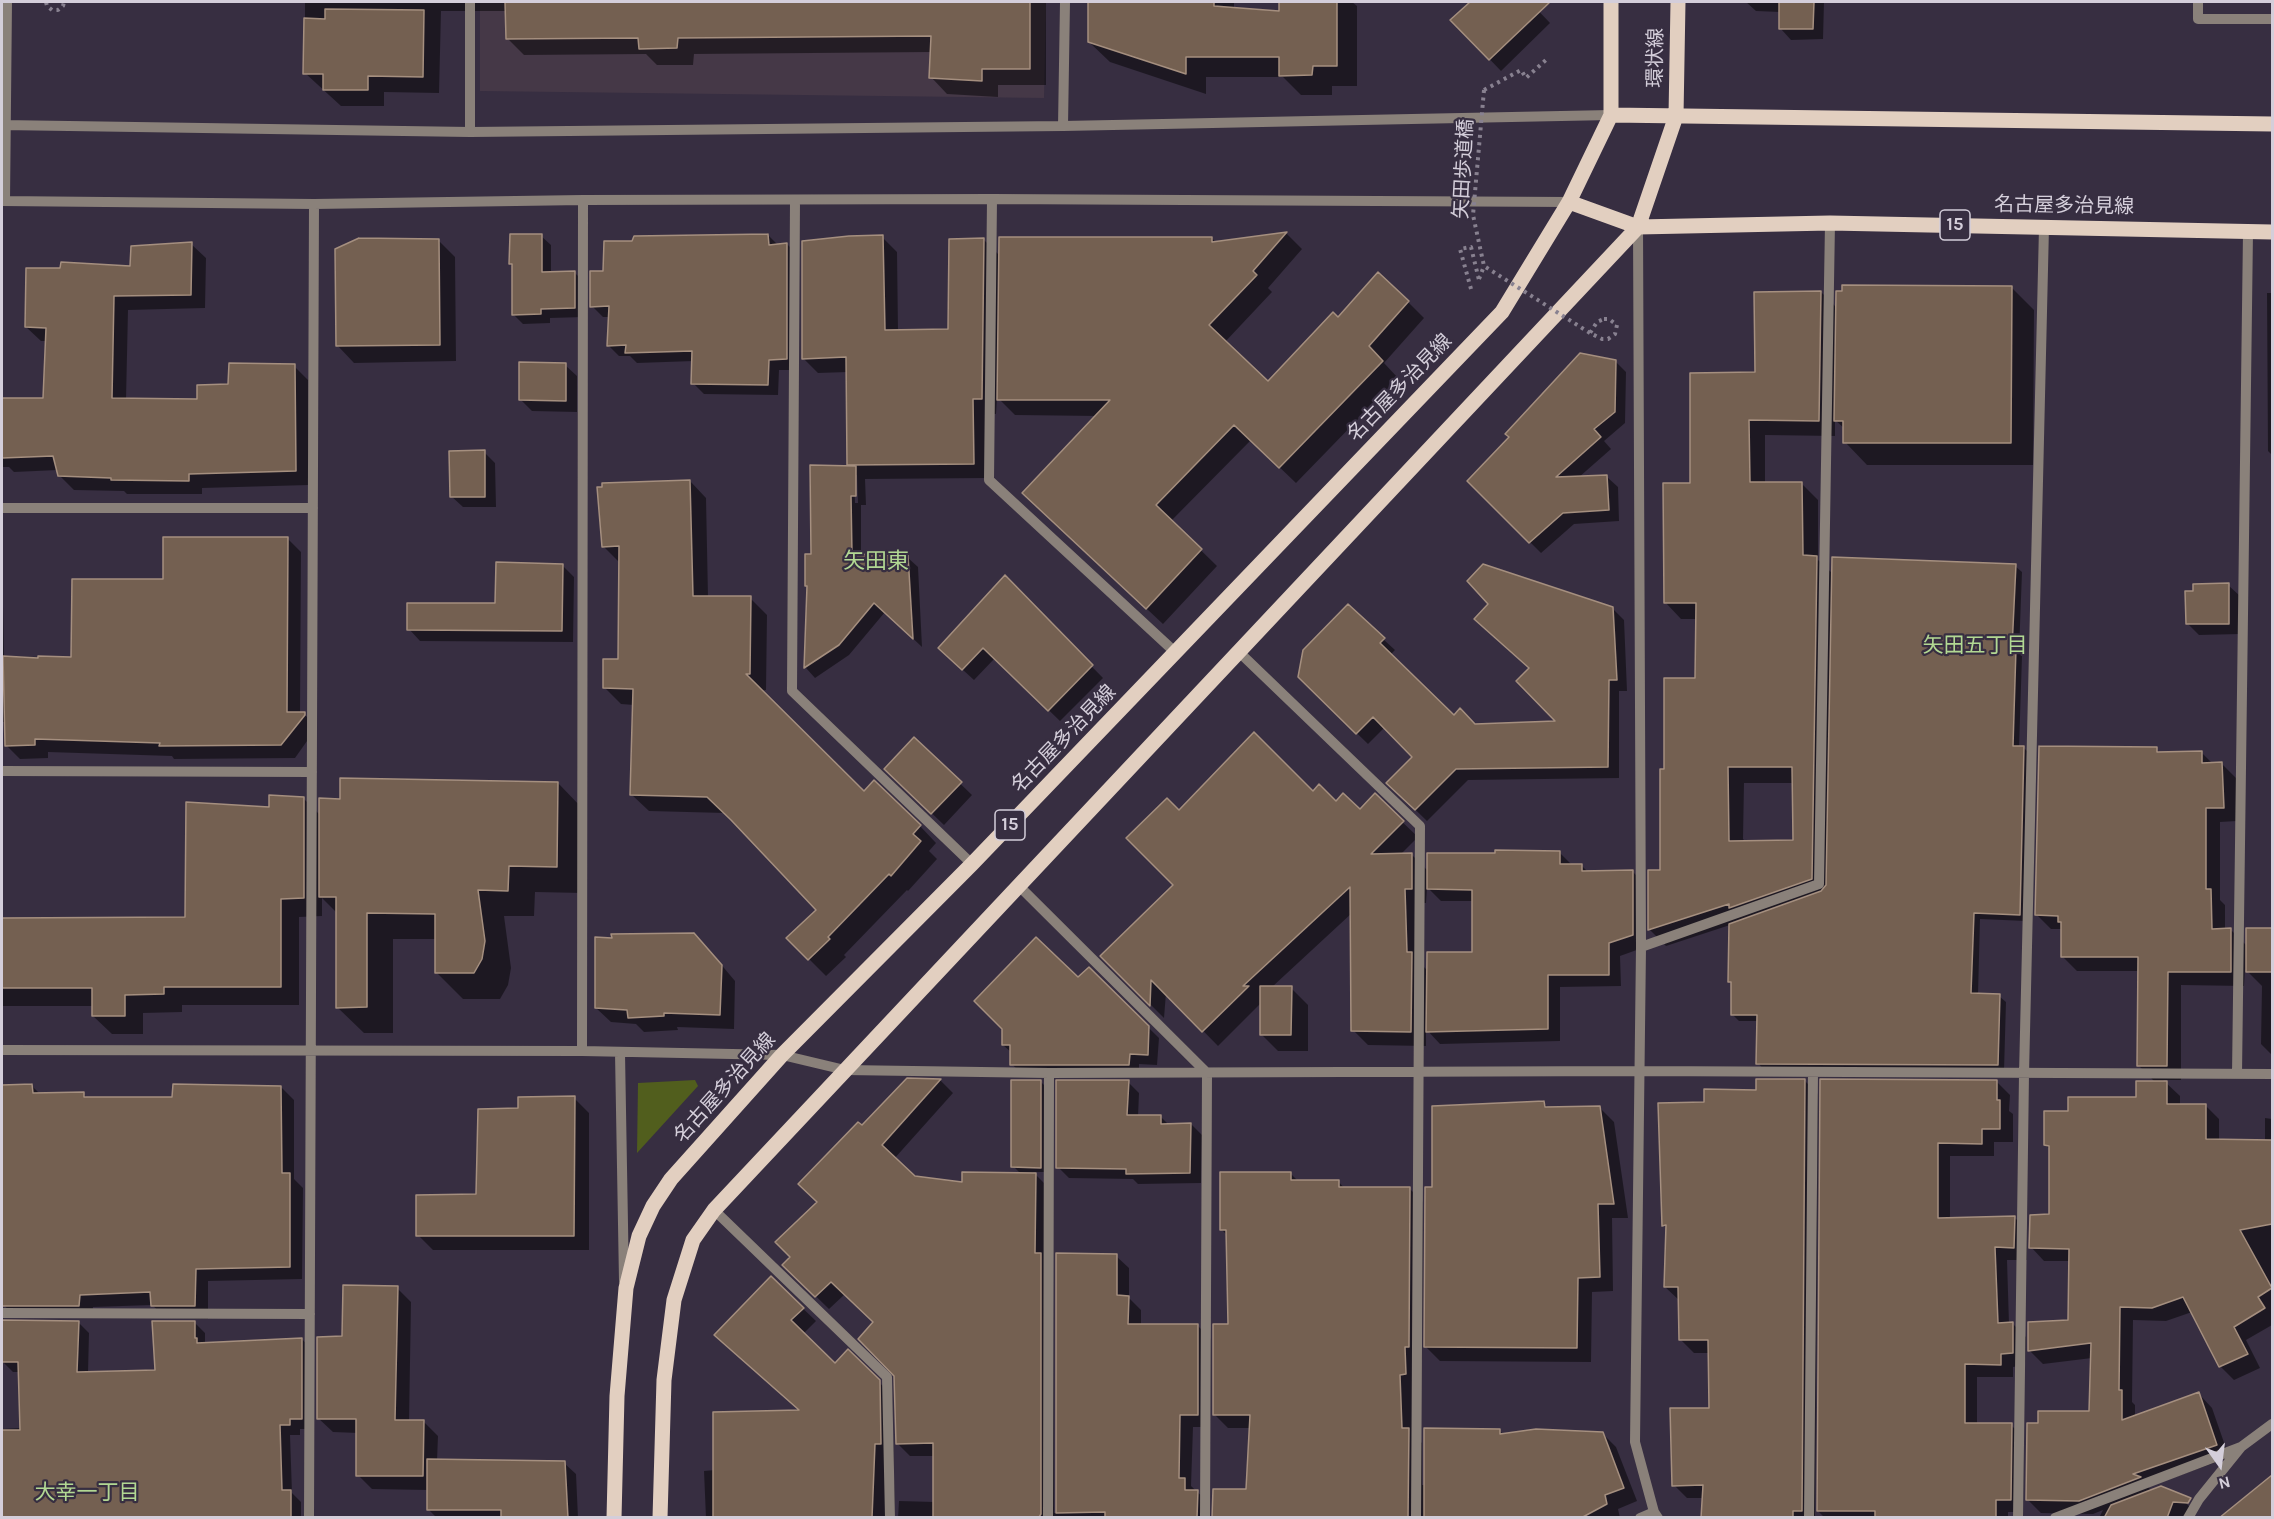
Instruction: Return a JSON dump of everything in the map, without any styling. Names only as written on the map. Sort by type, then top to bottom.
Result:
[{"type":"main road","points":[[1611,2],[1611,116],[2272,124]]},
{"type":"main road","name":"環状線","points":[[1676,116],[1678,2]]},
{"type":"main road","name":"名古屋多治見線","points":[[614,1518],[617,1396],[626,1288],[639,1236],[653,1206],[671,1179],[782,1055],[972,864],[1502,312],[1569,202],[1611,116]]},
{"type":"main road","name":"15","points":[[660,1518],[664,1380],[674,1300],[693,1240],[714,1210],[1638,227],[1676,116]]},
{"type":"main road","name":"15","points":[[1569,202],[1638,227]]},
{"type":"main road","name":"名古屋多治見線","points":[[1638,227],[1830,223],[2272,232]]},
{"type":"street","points":[[7,2],[3,201],[314,204],[583,200],[992,199],[1569,202]]},
{"type":"street","points":[[470,2],[470,132]]},
{"type":"street","points":[[1062,126],[1065,2]]},
{"type":"street","points":[[2198,2],[2198,19],[2272,19]]},
{"type":"street","points":[[4,125],[470,132],[1062,126],[1611,116]]},
{"type":"street","points":[[992,199],[989,480],[1176,653]]},
{"type":"street","points":[[582,1051],[583,200]]},
{"type":"street","points":[[795,200],[792,692],[972,864]]},
{"type":"street","points":[[309,1518],[314,204]]},
{"type":"street","points":[[1641,947],[1819,884],[1830,223]]},
{"type":"street","points":[[1638,227],[1641,947],[1635,1442],[1656,1515],[1640,1518]]},
{"type":"street","points":[[2018,1518],[2024,1074],[2044,227]]},
{"type":"street","points":[[2237,1074],[2248,232]]},
{"type":"street","points":[[2,508],[313,508]]},
{"type":"street","points":[[1239,652],[1420,826],[1416,1518]]},
{"type":"street","points":[[2,771],[312,772]]},
{"type":"street","points":[[1019,886],[1207,1073],[1205,1518]]},
{"type":"street","points":[[2,1050],[582,1051],[782,1055],[845,1070],[1049,1073],[1638,1071],[2272,1074]]},
{"type":"street","points":[[620,1053],[624,1311]]},
{"type":"street","points":[[1809,1518],[1813,1072]]},
{"type":"street","points":[[1048,1518],[1049,1073]]},
{"type":"street","points":[[714,1210],[887,1377],[890,1518]]},
{"type":"street","points":[[2,1313],[310,1314]]},
{"type":"street","points":[[2187,1518],[2199,1499],[2241,1448],[2272,1424]]},
{"type":"street","points":[[2055,1518],[2241,1448]]},
{"type":"path","points":[[46,2],[52,10],[58,10],[64,2]]},
{"type":"path","name":"矢田歩道橋","points":[[1484,267],[1473,215],[1484,90],[1521,70],[1526,78],[1547,59]]},
{"type":"path","points":[[1471,289],[1460,249],[1471,247],[1479,280],[1484,267],[1590,333],[1602,339],[1608,339],[1615,334],[1617,325],[1609,319],[1599,320],[1590,333]]},
{"type":"shaded area","points":[[480,2],[1046,2],[1044,98],[480,91]]},
{"type":"green space","points":[[695,1080],[698,1086],[637,1153],[638,1083]]},
{"type":"building","points":[[505,2],[1030,2],[1030,69],[982,69],[982,81],[929,78],[931,36],[678,38],[677,48],[639,49],[638,38],[506,39]]},
{"type":"building","points":[[1088,2],[1214,2],[1214,6],[1279,11],[1279,2],[1337,2],[1337,66],[1313,66],[1312,75],[1279,76],[1279,57],[1186,57],[1186,74],[1088,42]]},
{"type":"building","points":[[1470,2],[1550,2],[1489,60],[1450,20]]},
{"type":"building","points":[[1779,2],[1814,2],[1813,29],[1779,29]]},
{"type":"building","points":[[325,9],[424,10],[423,77],[368,76],[368,90],[323,90],[323,74],[303,74],[304,18],[325,19]]},
{"type":"building","points":[[1287,232],[1253,271],[1257,275],[1209,325],[1268,381],[1333,312],[1338,317],[1378,272],[1409,301],[1369,346],[1383,361],[1279,468],[1234,425],[1156,505],[1202,549],[1146,609],[1022,493],[1110,400],[997,400],[999,237],[1212,237],[1212,242]]},
{"type":"building","points":[[510,234],[542,234],[542,272],[575,271],[575,308],[541,309],[541,314],[512,315]]},
{"type":"building","points":[[768,234],[769,245],[787,243],[787,359],[769,360],[768,385],[691,384],[692,351],[625,353],[626,345],[607,346],[609,306],[590,307],[590,271],[603,271],[604,241],[632,241],[634,236]]},
{"type":"building","points":[[883,235],[885,330],[948,329],[949,239],[984,238],[982,399],[973,399],[974,464],[847,465],[846,357],[802,359],[802,241]]},
{"type":"building","points":[[359,238],[439,239],[440,345],[336,346],[335,249]]},
{"type":"building","points":[[192,242],[191,295],[114,296],[112,398],[197,399],[197,385],[228,384],[229,363],[295,364],[296,471],[189,474],[189,481],[111,480],[111,478],[58,476],[53,456],[2,458],[2,398],[43,398],[46,328],[25,327],[26,268],[60,268],[61,262],[130,266],[131,246]]},
{"type":"building","points":[[1842,285],[2012,286],[2011,443],[1843,443],[1843,421],[1834,421],[1836,291],[1842,291]]},
{"type":"building","points":[[1821,291],[1819,421],[1749,420],[1750,482],[1802,482],[1803,555],[1817,556],[1812,879],[1729,908],[1729,904],[1648,930],[1648,870],[1660,870],[1660,769],[1664,769],[1664,678],[1695,678],[1696,603],[1664,603],[1663,483],[1690,483],[1690,373],[1755,372],[1754,292]],"holes":[[[1728,767],[1792,767],[1793,840],[1729,841]]]},
{"type":"building","points":[[1580,353],[1616,360],[1615,412],[1594,429],[1601,437],[1556,477],[1607,475],[1609,510],[1563,513],[1529,543],[1467,481],[1509,437],[1505,434]]},
{"type":"building","points":[[519,362],[566,363],[566,401],[519,400]]},
{"type":"building","points":[[485,450],[485,497],[450,497],[449,451]]},
{"type":"building","points":[[810,465],[856,466],[856,496],[851,496],[852,554],[908,555],[913,639],[874,603],[839,645],[804,668],[807,586],[805,586],[805,554],[811,554]]},
{"type":"building","points":[[690,480],[693,596],[751,596],[750,674],[746,674],[864,791],[874,780],[921,825],[913,834],[921,841],[891,876],[889,874],[808,960],[786,938],[816,910],[707,797],[630,795],[633,689],[603,688],[603,659],[618,659],[619,546],[602,547],[597,487],[602,487],[602,483]]},
{"type":"building","points":[[163,537],[288,537],[287,712],[305,712],[305,715],[281,745],[159,746],[160,743],[35,739],[35,745],[5,746],[3,656],[71,657],[72,579],[163,579]]},
{"type":"building","points":[[1832,557],[2016,564],[2012,648],[2016,648],[2013,746],[2024,746],[2020,915],[1974,913],[1971,993],[2000,994],[1998,1065],[1756,1064],[1757,1015],[1731,1015],[1731,982],[1728,982],[1729,924],[1821,891],[1826,885]]},
{"type":"building","points":[[496,562],[563,564],[562,631],[407,630],[407,603],[495,603]]},
{"type":"building","points":[[1483,564],[1613,607],[1617,680],[1609,680],[1608,767],[1456,769],[1415,810],[1386,783],[1412,757],[1373,717],[1356,734],[1298,677],[1303,650],[1348,604],[1385,638],[1380,643],[1454,715],[1460,708],[1475,724],[1555,721],[1516,681],[1529,668],[1474,619],[1488,604],[1467,581]]},
{"type":"building","points":[[1005,575],[1093,665],[1048,711],[983,648],[962,670],[938,648]]},
{"type":"building","points":[[2229,583],[2229,624],[2186,624],[2185,591],[2193,591],[2193,584]]},
{"type":"building","points":[[1254,732],[1313,791],[1319,784],[1336,801],[1343,793],[1360,809],[1375,793],[1404,821],[1371,854],[1412,853],[1412,889],[1405,889],[1407,952],[1412,952],[1411,1032],[1351,1031],[1350,887],[1243,986],[1249,986],[1202,1032],[1151,980],[1150,1006],[1100,956],[1173,885],[1126,838],[1167,798],[1179,810]]},
{"type":"building","points":[[914,737],[962,782],[931,814],[884,769]]},
{"type":"building","points":[[2039,746],[2157,747],[2157,752],[2202,751],[2202,763],[2222,762],[2224,808],[2206,808],[2206,889],[2211,889],[2212,929],[2231,928],[2231,972],[2168,972],[2167,1066],[2137,1066],[2138,957],[2061,957],[2061,922],[2058,922],[2058,916],[2035,915]]},
{"type":"building","points":[[340,778],[558,782],[557,867],[509,866],[508,891],[478,890],[485,941],[482,959],[474,973],[435,973],[435,914],[367,913],[367,1007],[336,1008],[336,897],[319,897],[319,798],[340,799]]},
{"type":"building","points":[[269,795],[304,797],[304,898],[281,899],[281,987],[164,987],[164,994],[125,995],[125,1016],[92,1016],[92,988],[2,988],[2,918],[185,917],[186,802],[269,807]]},
{"type":"building","points":[[1495,850],[1560,851],[1560,864],[1582,864],[1582,871],[1633,870],[1633,935],[1609,943],[1609,975],[1548,975],[1548,1029],[1426,1032],[1427,952],[1472,952],[1472,890],[1427,889],[1427,853],[1495,853]]},
{"type":"building","points":[[2246,928],[2272,928],[2272,972],[2246,972]]},
{"type":"building","points":[[694,933],[722,965],[720,1015],[664,1013],[664,1016],[628,1018],[627,1010],[595,1008],[595,937],[612,938],[611,934]]},
{"type":"building","points":[[1036,937],[1078,977],[1089,967],[1149,1026],[1148,1055],[1130,1054],[1129,1065],[1010,1065],[1010,1045],[1002,1045],[1002,1029],[974,1001]]},
{"type":"building","points":[[1260,986],[1292,986],[1291,1035],[1260,1035]]},
{"type":"building","points":[[907,1078],[941,1079],[882,1145],[915,1176],[962,1182],[962,1172],[1036,1173],[1035,1253],[1041,1253],[1041,1514],[1039,1517],[933,1518],[933,1443],[896,1444],[894,1376],[858,1339],[873,1322],[831,1282],[815,1297],[782,1265],[790,1257],[775,1242],[817,1202],[798,1184],[858,1122],[862,1125]]},
{"type":"building","points":[[1756,1079],[1805,1079],[1802,1511],[1793,1511],[1793,1518],[1701,1518],[1703,1485],[1672,1486],[1670,1408],[1709,1408],[1708,1340],[1679,1340],[1678,1287],[1664,1287],[1666,1225],[1662,1226],[1658,1103],[1704,1102],[1704,1089],[1756,1090]]},
{"type":"building","points":[[1820,1079],[1997,1080],[2000,1129],[1982,1129],[1982,1144],[1938,1143],[1938,1218],[2015,1216],[2014,1248],[1995,1247],[1998,1323],[2013,1322],[2013,1353],[2001,1354],[2001,1365],[1965,1364],[1965,1423],[2012,1423],[2011,1500],[1996,1500],[1996,1518],[1875,1518],[1875,1511],[1817,1511]]},
{"type":"building","points":[[1011,1080],[1041,1080],[1041,1168],[1011,1167]]},
{"type":"building","points":[[1056,1080],[1129,1080],[1127,1115],[1161,1115],[1161,1124],[1191,1123],[1190,1173],[1126,1174],[1126,1169],[1056,1168]]},
{"type":"building","points":[[2136,1081],[2167,1081],[2167,1104],[2206,1104],[2206,1139],[2272,1140],[2272,1224],[2240,1230],[2272,1288],[2258,1297],[2265,1308],[2234,1327],[2248,1354],[2219,1367],[2183,1297],[2152,1308],[2120,1307],[2119,1390],[2122,1390],[2122,1420],[2199,1392],[2217,1445],[2133,1474],[2141,1477],[2079,1501],[2026,1500],[2027,1423],[2038,1423],[2038,1411],[2089,1411],[2091,1343],[2028,1351],[2028,1322],[2068,1320],[2069,1249],[2029,1248],[2030,1215],[2049,1214],[2049,1146],[2044,1145],[2044,1111],[2068,1111],[2068,1097],[2136,1097]]},
{"type":"building","points":[[32,1084],[33,1093],[84,1092],[84,1097],[172,1097],[173,1084],[281,1086],[282,1173],[290,1173],[290,1267],[196,1269],[195,1306],[151,1306],[150,1292],[80,1295],[79,1306],[2,1306],[2,1085]]},
{"type":"building","points":[[575,1096],[574,1236],[416,1236],[416,1195],[476,1194],[478,1109],[518,1108],[518,1097]]},
{"type":"building","points":[[1544,1101],[1545,1107],[1600,1106],[1614,1204],[1598,1204],[1600,1277],[1578,1278],[1577,1348],[1424,1347],[1425,1187],[1432,1187],[1432,1106]]},
{"type":"building","points":[[1220,1172],[1291,1172],[1291,1180],[1339,1180],[1339,1187],[1410,1187],[1409,1347],[1405,1347],[1406,1374],[1400,1375],[1402,1428],[1409,1428],[1408,1518],[1212,1518],[1213,1489],[1246,1489],[1250,1415],[1213,1415],[1213,1324],[1228,1324],[1226,1230],[1220,1230]]},
{"type":"building","points":[[1056,1253],[1117,1254],[1117,1295],[1129,1296],[1128,1324],[1198,1324],[1198,1415],[1180,1415],[1179,1478],[1185,1478],[1185,1490],[1198,1490],[1197,1518],[1105,1517],[1105,1512],[1056,1513]]},
{"type":"building","points":[[771,1276],[804,1308],[791,1320],[835,1363],[848,1349],[880,1380],[881,1444],[875,1444],[872,1518],[713,1518],[713,1412],[799,1410],[714,1335]]},
{"type":"building","points":[[343,1285],[398,1286],[395,1420],[424,1420],[423,1476],[356,1476],[356,1419],[317,1419],[317,1337],[342,1336]]},
{"type":"building","points":[[2,1320],[79,1321],[77,1372],[155,1370],[152,1321],[195,1321],[197,1343],[302,1338],[302,1419],[290,1419],[290,1425],[280,1425],[282,1490],[291,1490],[291,1518],[2,1518],[2,1430],[20,1430],[18,1362],[2,1362]]},
{"type":"building","points":[[1424,1428],[1500,1429],[1500,1434],[1536,1429],[1603,1432],[1624,1488],[1605,1495],[1607,1504],[1581,1518],[1424,1518]]},
{"type":"building","points":[[427,1459],[565,1461],[568,1518],[501,1518],[501,1510],[427,1510]]},
{"type":"building","points":[[2272,1475],[2272,1518],[2219,1518]]},
{"type":"building","points":[[2161,1486],[2191,1498],[2188,1503],[2173,1502],[2167,1518],[2104,1518],[2111,1505]]},
{"type":"district","name":"矢田東","points":[[876,562]]},
{"type":"district","name":"矢田五丁目","points":[[1975,646]]},
{"type":"district","name":"大幸一丁目","points":[[87,1493]]}]
